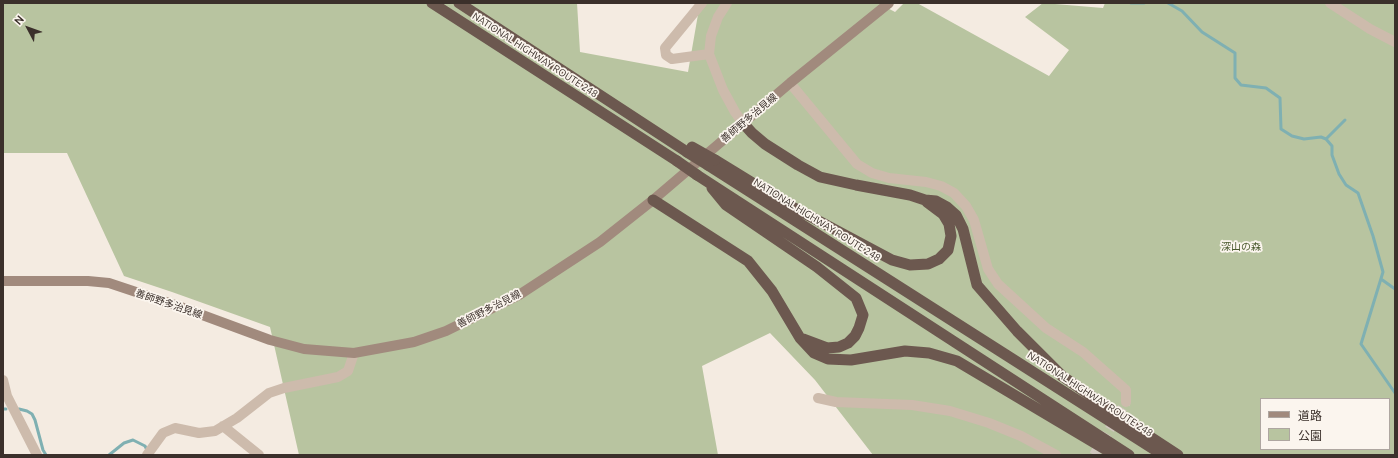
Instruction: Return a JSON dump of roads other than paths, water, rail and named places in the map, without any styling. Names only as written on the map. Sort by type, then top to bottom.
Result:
[{"type":"highway","name":"NATIONAL HIGHWAY ROUTE 248","points":[[432,3],[1129,455]]},
{"type":"highway","name":"NATIONAL HIGHWAY ROUTE 248","points":[[459,3],[599,94],[712,163],[1163,455]]},
{"type":"highway","points":[[743,123],[765,144],[820,177],[910,195],[925,200],[936,201],[948,207],[956,216],[963,228],[977,285],[1017,331],[1062,376],[1178,455]]},
{"type":"highway","points":[[712,163],[892,260],[910,265],[928,264],[939,259],[948,250],[951,236],[948,224],[943,214],[925,200]]},
{"type":"highway","points":[[701,177],[726,205],[817,267],[856,298],[863,315],[855,336],[848,343],[839,347],[827,348],[800,338]]},
{"type":"highway","points":[[653,200],[748,261],[772,291],[800,338],[814,353],[828,359],[851,360],[905,352],[929,353],[957,361],[1114,455]]},
{"type":"main road","name":"善師野多治見線","points":[[3,282],[88,281],[109,283],[178,306],[270,340],[304,349],[354,353],[414,342],[446,331],[512,298],[600,242],[653,200],[790,83],[889,3]]},
{"type":"street","points":[[702,3],[665,48],[666,55],[672,59],[709,54]]},
{"type":"street","points":[[727,3],[718,17],[711,36],[709,54],[723,90],[743,123]]},
{"type":"street","points":[[1330,3],[1370,29],[1395,42]]},
{"type":"street","points":[[790,83],[858,164],[872,173],[889,178],[926,182],[941,186],[954,193],[966,206],[974,220],[988,269],[998,284],[1046,328],[1083,352],[1126,390],[1126,402]]},
{"type":"street","points":[[147,455],[163,433],[175,428],[199,433],[215,431],[269,393],[343,374],[348,371],[354,353]]},
{"type":"street","points":[[3,380],[7,396],[37,455]]},
{"type":"street","points":[[818,398],[836,402],[912,405],[950,411],[989,423],[1021,436],[1056,455]]},
{"type":"street","points":[[223,426],[259,455]]},
{"type":"waterway","points":[[1131,3],[1144,3]]},
{"type":"waterway","points":[[1168,3],[1182,11],[1202,32],[1235,53],[1235,78],[1241,85],[1266,88],[1280,98],[1281,129],[1292,136],[1304,139],[1321,137],[1326,139],[1332,146],[1332,155],[1339,174],[1346,185],[1358,193],[1373,236],[1383,272],[1361,344],[1395,393]]},
{"type":"waterway","points":[[1326,139],[1345,120]]},
{"type":"waterway","points":[[1381,279],[1395,289]]},
{"type":"waterway","points":[[19,409],[32,414],[43,450],[46,455]]},
{"type":"waterway","points":[[109,455],[124,443],[133,440],[145,446],[148,452]]},
{"type":"tunnel","points":[[1094,455],[1126,402]]},
{"type":"park label","name":"深山の森","points":[[1241,247]]}]
